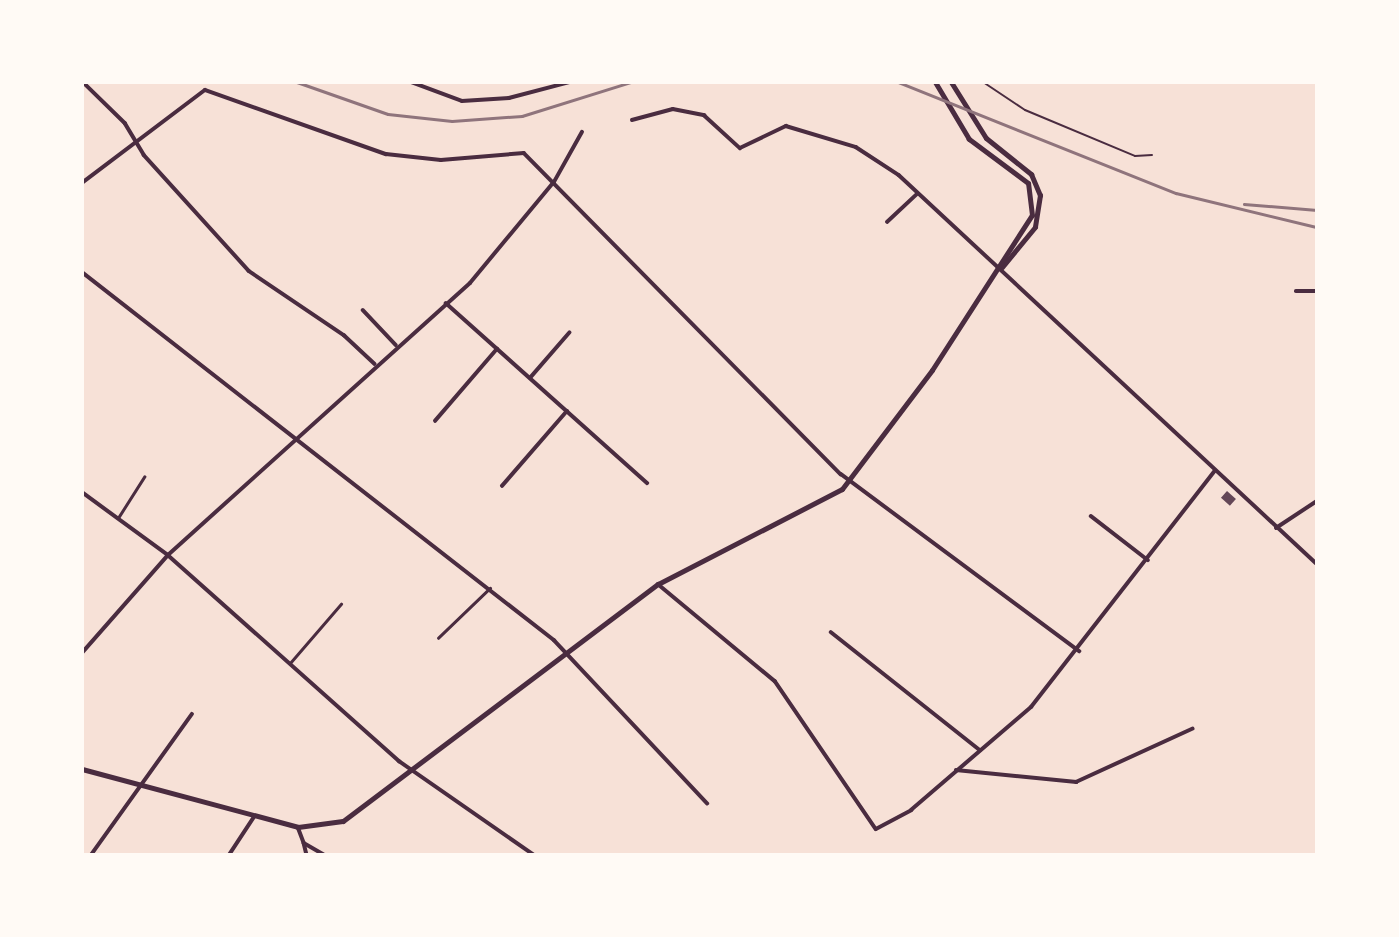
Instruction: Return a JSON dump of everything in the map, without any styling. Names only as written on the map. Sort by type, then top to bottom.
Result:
[{"type":"main road","points":[[82,769],[298,827],[343,821],[658,584],[825,502],[849,481],[997,271],[1032,215],[1031,192],[1022,175],[969,139],[935,82]]},
{"type":"main road","points":[[951,82],[986,138],[1031,174],[1040,195],[1035,227],[997,271]]},
{"type":"street","points":[[83,82],[125,122],[135,141],[249,271],[344,335],[375,364]]},
{"type":"street","points":[[411,82],[462,101],[509,98],[570,82]]},
{"type":"street","points":[[82,183],[205,90],[386,154],[440,160],[524,153],[849,481],[1079,651]]},
{"type":"street","points":[[632,120],[673,109],[704,115],[740,148],[771,129],[810,131],[856,147],[917,194],[997,271],[1317,564]]},
{"type":"street","points":[[82,653],[168,555],[296,434],[446,303],[554,182],[582,132]]},
{"type":"street","points":[[887,222],[917,194]]},
{"type":"street","points":[[82,272],[296,434],[568,652],[707,803]]},
{"type":"street","points":[[1296,291],[1317,291]]},
{"type":"street","points":[[446,303],[647,483]]},
{"type":"street","points":[[363,310],[396,345]]},
{"type":"street","points":[[530,378],[569,333]]},
{"type":"street","points":[[435,421],[497,349]]},
{"type":"street","points":[[502,486],[567,411]]},
{"type":"street","points":[[658,584],[782,689],[876,829],[956,770],[1031,707],[1079,651],[1215,471]]},
{"type":"street","points":[[117,518],[144,477]]},
{"type":"street","points":[[82,492],[168,555],[415,769],[534,855]]},
{"type":"street","points":[[1276,528],[1317,501]]},
{"type":"street","points":[[1091,516],[1148,560]]},
{"type":"street","points":[[438,638],[490,588]]},
{"type":"street","points":[[290,663],[341,604]]},
{"type":"street","points":[[831,632],[980,750]]},
{"type":"street","points":[[91,855],[139,784],[192,714]]},
{"type":"street","points":[[956,770],[1076,782],[1192,729]]},
{"type":"street","points":[[229,855],[256,815]]},
{"type":"street","points":[[298,827],[307,855]]},
{"type":"street","points":[[304,843],[325,855]]},
{"type":"lane","points":[[984,82],[1026,110],[1135,156],[1152,156]]},
{"type":"building","points":[[1227,491],[1236,499],[1230,506],[1221,498]]},
{"type":"railway","points":[[297,82],[388,114],[452,121],[522,116],[631,82]]},
{"type":"railway","points":[[898,82],[1176,193],[1317,227]]},
{"type":"railway","points":[[1244,204],[1317,210]]}]
